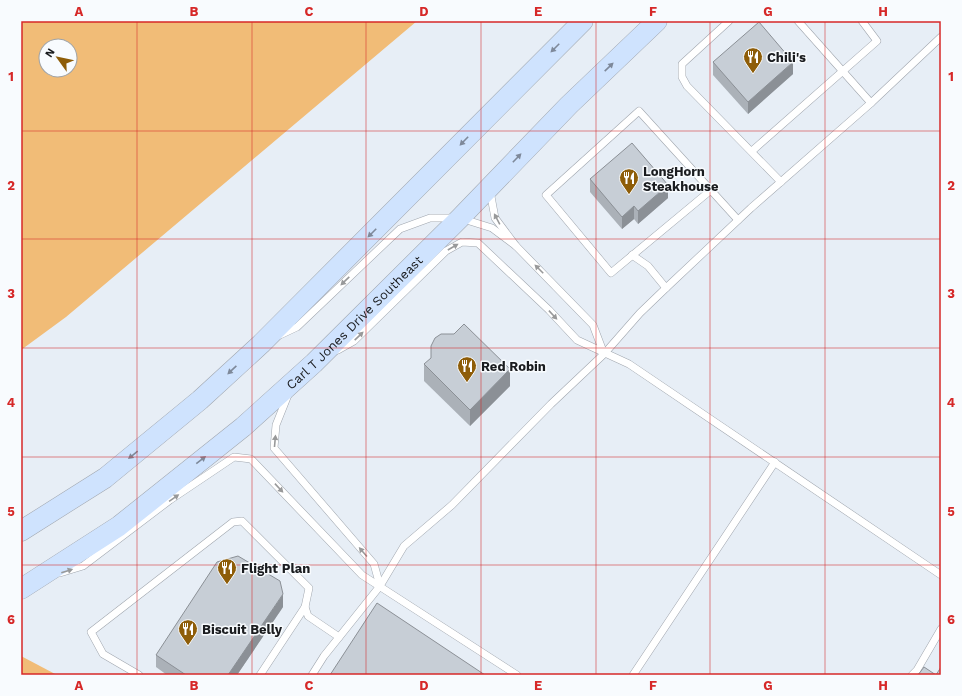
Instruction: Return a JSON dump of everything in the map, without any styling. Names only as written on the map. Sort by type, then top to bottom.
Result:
[{"type":"main road","points":[[21,532],[105,478],[200,400],[261,344],[583,21]]},
{"type":"main road","name":"Carl T Jones Drive Southeast","points":[[26,586],[119,526],[243,427],[314,363],[460,218],[569,105],[657,21]]},
{"type":"lane","points":[[729,21],[682,64],[682,77],[687,86],[781,182]]},
{"type":"lane","points":[[798,21],[871,103]]},
{"type":"lane","points":[[752,152],[877,41],[862,21]]},
{"type":"lane","points":[[312,675],[339,637],[380,586],[404,546],[452,505],[551,404],[604,354],[640,312],[738,220],[871,103],[941,37]]},
{"type":"lane","points":[[711,190],[611,273],[546,196],[639,111],[711,190],[738,220]]},
{"type":"lane","points":[[490,186],[490,201],[495,218],[516,246],[593,325],[604,354]]},
{"type":"lane","points":[[261,344],[297,327],[400,229],[430,218],[460,218],[492,228],[516,246]]},
{"type":"lane","points":[[314,363],[354,341],[446,251],[462,242],[478,243],[549,310],[577,340],[604,354],[629,364],[941,575]]},
{"type":"lane","points":[[632,255],[648,266],[666,288]]},
{"type":"lane","points":[[294,381],[276,425],[274,448],[374,564],[380,586]]},
{"type":"lane","points":[[26,586],[83,566],[170,500],[234,457],[251,459],[362,575],[517,675]]},
{"type":"lane","points":[[633,675],[775,462]]},
{"type":"lane","points":[[139,675],[103,654],[91,632],[233,522],[242,521],[309,588],[305,607],[260,675]]},
{"type":"lane","points":[[305,607],[308,616],[339,637]]},
{"type":"lane","points":[[912,675],[917,670],[941,629]]},
{"type":"shaded area","points":[[21,21],[417,21],[66,317],[21,350]]},
{"type":"shaded area","points":[[21,656],[57,675],[21,675]]},
{"type":"building","name":"Chili's","points":[[759,22],[793,62],[748,102],[713,62]]},
{"type":"building","name":"LongHorn Steakhouse","points":[[632,143],[668,185],[638,211],[634,206],[622,217],[590,179]]},
{"type":"building","name":"Red Robin","points":[[464,324],[510,369],[470,410],[424,364],[431,358],[431,346],[435,338],[441,334],[454,334]]},
{"type":"building","points":[[238,556],[280,581],[283,594],[228,675],[186,675],[156,655],[217,562]]},
{"type":"building","points":[[377,603],[485,675],[330,675]]},
{"type":"building","points":[[924,667],[936,675],[918,675]]},
{"type":"building","points":[[941,667],[941,675],[936,675]]},
{"type":"place","name":"Chili's","points":[[753,74]]},
{"type":"place","name":"LongHorn Steakhouse","points":[[629,195]]},
{"type":"place","name":"Red Robin","points":[[467,383]]},
{"type":"place","name":"Flight Plan","points":[[227,585]]},
{"type":"place","name":"Biscuit Belly","points":[[188,646]]}]
